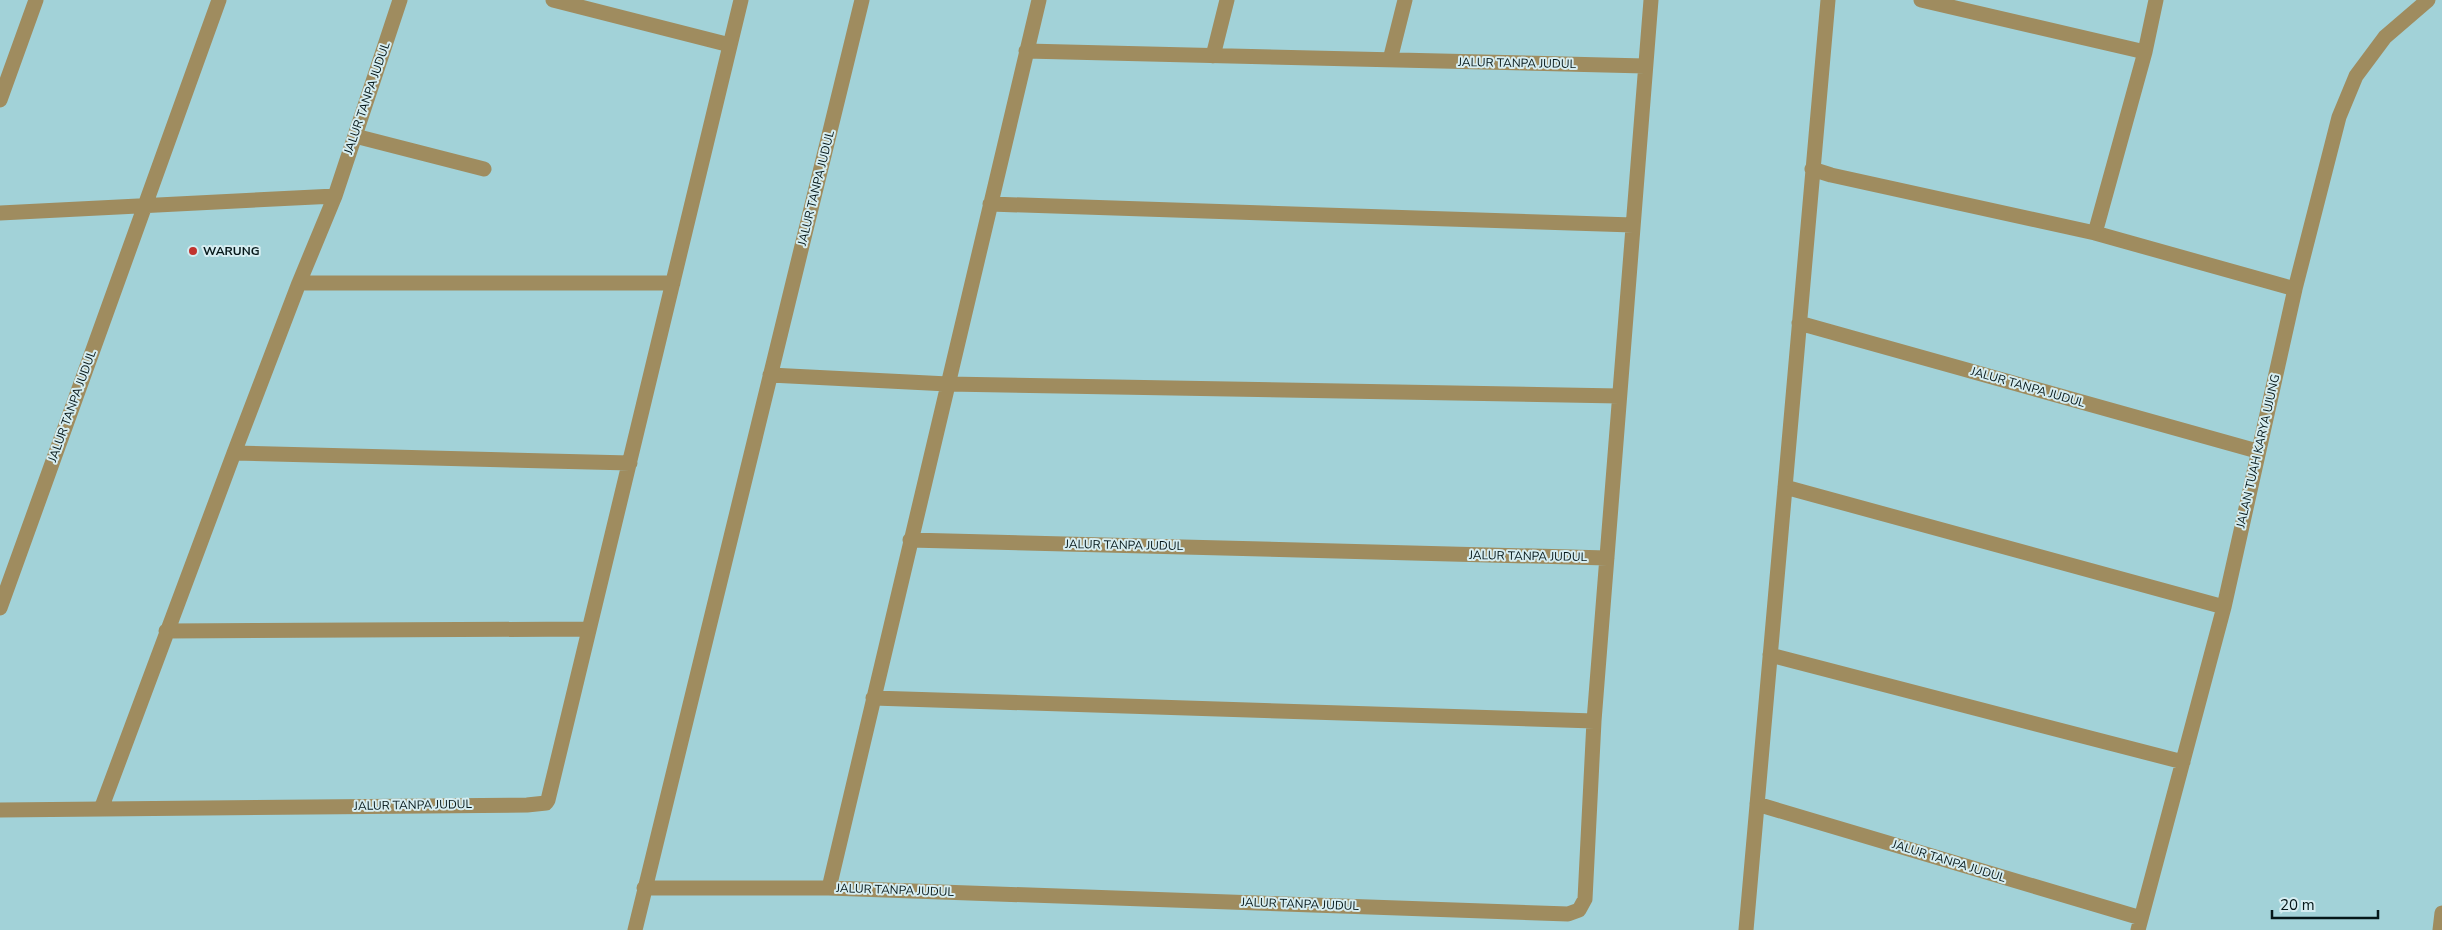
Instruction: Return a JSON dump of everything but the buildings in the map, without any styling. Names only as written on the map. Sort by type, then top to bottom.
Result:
[{"type":"street","points":[[0,100],[36,0]]},
{"type":"street","name":"JALUR TANPA JUDUL","points":[[0,608],[219,0]]},
{"type":"street","name":"JALUR TANPA JUDUL","points":[[101,809],[234,452],[299,283],[335,196],[400,0]]},
{"type":"street","points":[[553,0],[730,46]]},
{"type":"street","name":"JALUR TANPA JUDUL","points":[[0,810],[546,803],[550,796],[741,0]]},
{"type":"street","name":"JALUR TANPA JUDUL","points":[[636,930],[644,888],[862,0]]},
{"type":"street","name":"JALUR TANPA JUDUL","points":[[829,888],[1026,51],[1040,0]]},
{"type":"street","points":[[1213,56],[1227,0]]},
{"type":"street","points":[[1390,60],[1405,0]]},
{"type":"street","name":"JALUR TANPA JUDUL","points":[[644,888],[829,888],[1568,914],[1579,910],[1585,899],[1594,721],[1651,0]]},
{"type":"street","points":[[1746,930],[1828,0]]},
{"type":"street","points":[[1921,0],[2145,52]]},
{"type":"street","points":[[2095,233],[2145,52],[2156,0]]},
{"type":"street","name":"JALAN TUAH KARYA UJUNG","points":[[2139,924],[2224,607],[2257,451],[2338,117],[2356,76],[2385,37],[2428,0]]},
{"type":"street","points":[[2437,0],[2442,2]]},
{"type":"street","name":"JALUR TANPA JUDUL","points":[[1026,51],[1645,66]]},
{"type":"street","points":[[355,136],[484,169]]},
{"type":"street","points":[[1812,169],[1831,176],[2095,233],[2295,289]]},
{"type":"street","points":[[0,213],[335,196]]},
{"type":"street","points":[[990,204],[1633,225]]},
{"type":"street","points":[[299,283],[673,283]]},
{"type":"street","name":"JALUR TANPA JUDUL","points":[[1799,322],[2257,451]]},
{"type":"street","points":[[770,376],[948,384],[1619,396]]},
{"type":"street","points":[[234,452],[630,463]]},
{"type":"street","points":[[1784,487],[2224,607]]},
{"type":"street","name":"JALUR TANPA JUDUL","points":[[910,540],[1607,558]]},
{"type":"street","points":[[166,631],[590,629]]},
{"type":"street","points":[[1770,655],[2183,762]]},
{"type":"street","points":[[873,698],[1594,721]]},
{"type":"street","name":"JALUR TANPA JUDUL","points":[[1757,804],[2139,924]]},
{"type":"street","points":[[2440,930],[2442,913]]},
{"type":"place","name":"WARUNG","points":[[193,251]]}]
